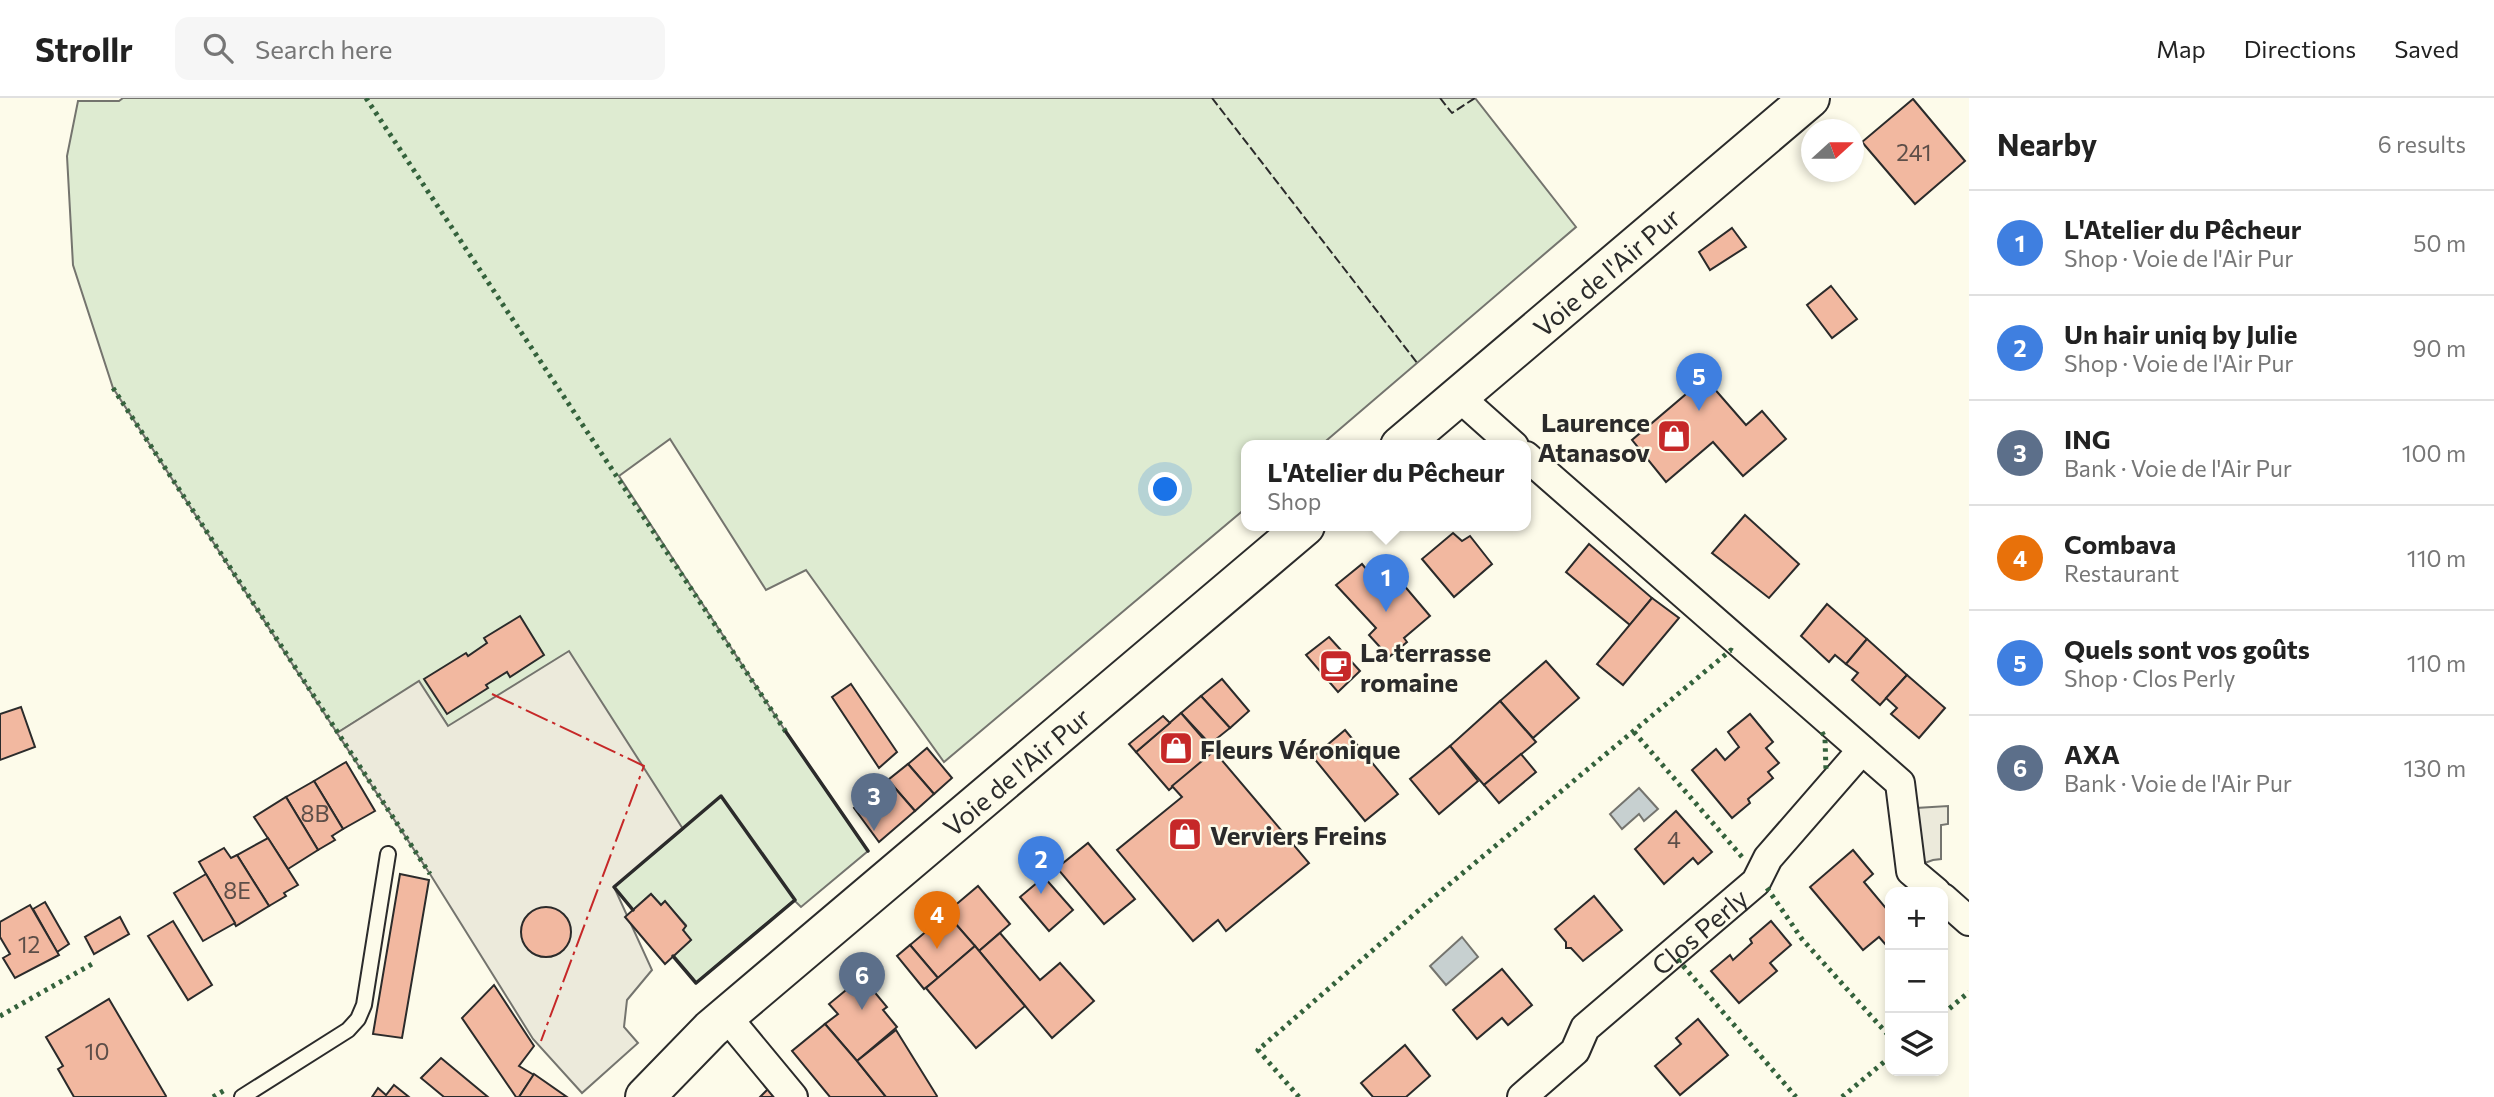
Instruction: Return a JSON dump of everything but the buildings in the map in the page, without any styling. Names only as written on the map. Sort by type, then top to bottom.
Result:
[{"type":"main road","name":"Voie de l'Air Pur","points":[[1407,440],[1810,98]]},
{"type":"main road","name":"Voie de l'Air Pur","points":[[645,1097],[718,1023],[1299,531]]},
{"type":"street","points":[[1458,396],[1507,440]]},
{"type":"street","points":[[1531,460],[1900,783],[1911,871],[1930,887]]},
{"type":"street","name":"Clos Perly","points":[[1522,1097],[1575,1051],[1585,1028],[1756,882],[1768,859],[1862,750]]},
{"type":"street","points":[[1948,902],[1969,921]]},
{"type":"street","points":[[718,1023],[793,1097]]},
{"type":"lane","points":[[242,1097],[348,1030],[358,1019],[364,1005],[388,854]]},
{"type":"green space","points":[[123,98],[1475,98],[1576,227],[1327,440],[1241,440],[1241,512],[944,762],[806,570],[766,590],[670,439],[619,476],[786,732],[868,851],[801,907],[794,900],[696,983],[673,956],[691,940],[683,930],[686,925],[665,902],[661,905],[651,894],[633,910],[614,887],[682,829],[448,726],[419,682],[337,733],[113,388],[73,265],[67,156],[78,101],[119,101]]},
{"type":"shaded area","points":[[569,651],[683,829],[614,887],[652,970],[627,1000],[624,1027],[638,1043],[582,1093],[533,1039],[430,874],[337,733],[419,681],[448,726]]},
{"type":"shaded area","points":[[1639,788],[1658,809],[1644,821],[1639,814],[1622,829],[1610,814]]},
{"type":"shaded area","points":[[1948,806],[1948,824],[1941,825],[1941,859],[1919,865],[1916,808]]},
{"type":"shaded area","points":[[1462,937],[1478,957],[1446,985],[1430,966]]},
{"type":"hedge","points":[[366,98],[786,732]]},
{"type":"hedge","points":[[113,388],[430,874]]},
{"type":"hedge","points":[[1299,1097],[1258,1050],[1434,897],[1731,650],[1734,652]]},
{"type":"hedge","points":[[1634,732],[1743,858]]},
{"type":"hedge","points":[[1822,732],[1825,738],[1826,772]]},
{"type":"hedge","points":[[1767,888],[1802,939],[1885,1031]]},
{"type":"hedge","points":[[1681,960],[1679,961],[1796,1097]]},
{"type":"hedge","points":[[0,1016],[92,964]]},
{"type":"hedge","points":[[1944,1013],[1969,992]]},
{"type":"hedge","points":[[1842,1097],[1885,1061]]},
{"type":"hedge","points":[[213,1097],[225,1090]]},
{"type":"fence","points":[[1212,98],[1418,364]]},
{"type":"fence","points":[[1440,98],[1452,113],[1475,98]]},
{"type":"wall","points":[[786,732],[868,851]]},
{"type":"wall","points":[[633,910],[614,887],[721,796],[795,900],[696,983],[673,956]]},
{"type":"power","points":[[492,694],[644,766],[541,1041]]},
{"type":"place","name":"Quels sont vos goûts","points":[[1699,411]]},
{"type":"place","name":"Laurence Atanasov","points":[[1674,436]]},
{"type":"place","name":"L'Atelier du Pêcheur","points":[[1386,612]]},
{"type":"place","name":"La terrasse romaine","points":[[1336,666]]},
{"type":"place","name":"Fleurs Véronique","points":[[1176,748]]},
{"type":"place","name":"ING","points":[[874,831]]},
{"type":"place","name":"Verviers Freins","points":[[1185,834]]},
{"type":"place","name":"Un hair uniq by Julie","points":[[1041,894]]},
{"type":"place","name":"Combava","points":[[937,949]]},
{"type":"place","name":"AXA","points":[[862,1010]]}]
